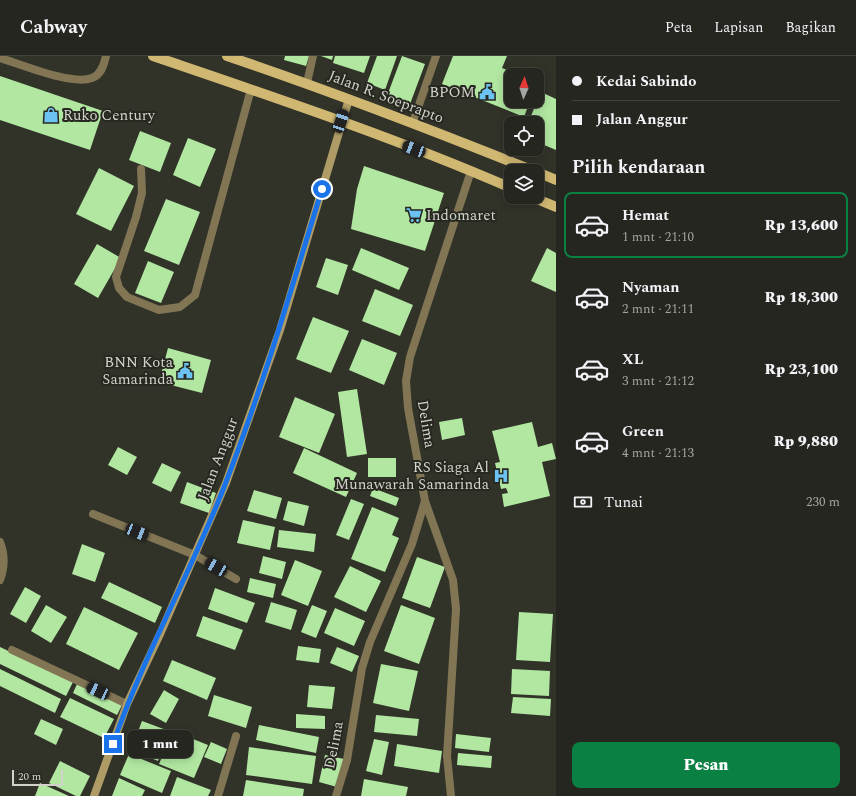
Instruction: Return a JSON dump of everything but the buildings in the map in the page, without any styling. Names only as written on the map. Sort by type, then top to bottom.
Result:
[{"type":"main road","points":[[153,56],[341,121],[504,185]]},
{"type":"main road","name":"Jalan R. Soeprapto","points":[[227,56],[307,83],[413,122],[517,164]]},
{"type":"main road","points":[[544,175],[556,180]]},
{"type":"main road","points":[[544,202],[556,207]]},
{"type":"street","points":[[0,58],[56,76],[81,80],[92,78],[99,74],[106,56]]},
{"type":"street","points":[[307,83],[313,56]]},
{"type":"street","points":[[413,122],[436,56]]},
{"type":"street","points":[[141,169],[142,193],[136,217],[116,277],[119,288],[127,296],[159,310],[180,308],[194,295],[251,89]]},
{"type":"street","name":"Jalan Anggur","points":[[94,796],[127,704],[226,483],[280,330],[341,121],[349,99]]},
{"type":"street","name":"Delima","points":[[336,796],[347,760],[362,668],[370,642],[412,544],[426,501],[408,408],[406,381],[410,357],[471,171]]},
{"type":"street","points":[[426,501],[453,580],[456,609],[447,756],[451,796]]},
{"type":"street","points":[[93,514],[194,555],[236,579]]},
{"type":"street","points":[[0,542],[4,569],[0,580]]},
{"type":"street","points":[[12,650],[127,704]]},
{"type":"street","points":[[218,796],[236,736]]},
{"type":"place","name":"BPOM","points":[[487,92]]},
{"type":"place","name":"Ruko Century","points":[[51,115]]},
{"type":"place","name":"Indomaret","points":[[414,215]]},
{"type":"place","name":"BNN Kota Samarinda","points":[[185,371]]},
{"type":"place","name":"RS Siaga Al Munawarah Samarinda","points":[[501,476]]},
{"type":"route","points":[[113,744],[127,704],[161,632],[226,483],[280,330],[322,189]]}]
